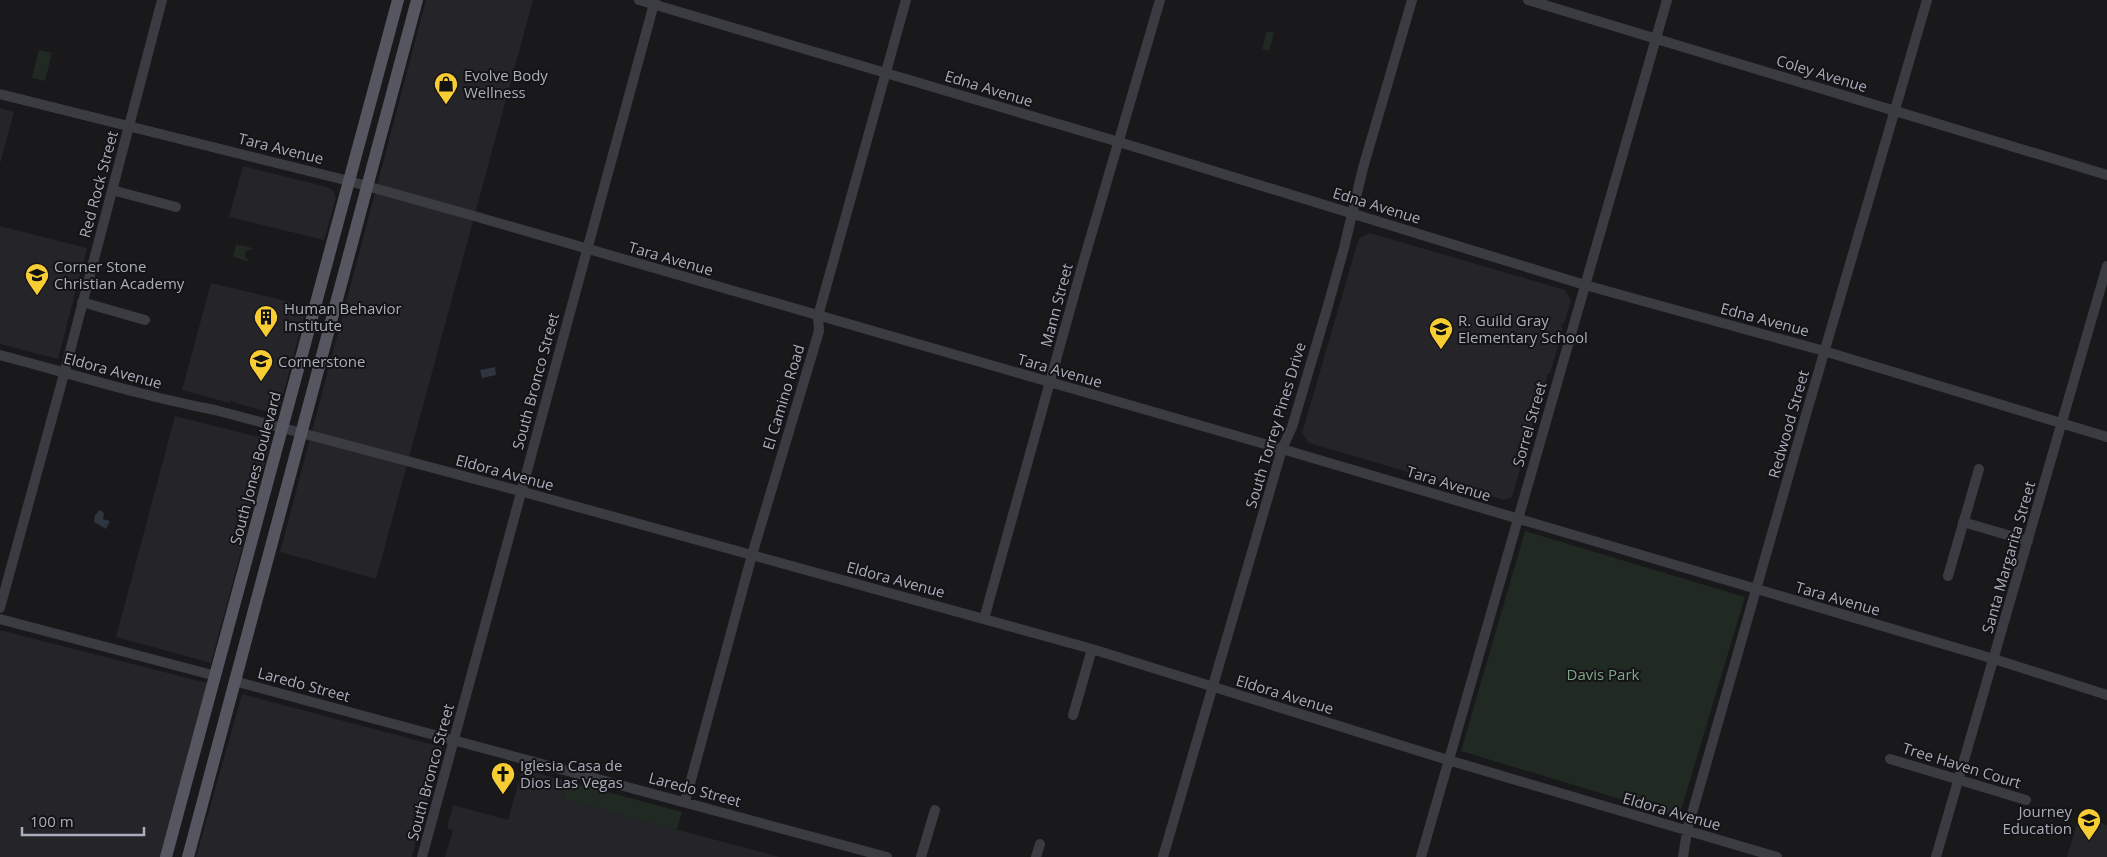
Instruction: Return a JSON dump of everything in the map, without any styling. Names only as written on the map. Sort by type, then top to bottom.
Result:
[{"type":"main road","name":"South Jones Boulevard","points":[[166,857],[398,0]]},
{"type":"main road","points":[[188,857],[417,0]]},
{"type":"main road","points":[[230,625],[234,651],[229,670],[234,681]]},
{"type":"street","name":"Red Rock Street","points":[[0,608],[64,374],[162,0]]},
{"type":"street","name":"Edna Avenue","points":[[639,0],[654,2],[1352,212],[1585,285],[1824,351],[2107,437]]},
{"type":"street","name":"El Camino Road","points":[[685,802],[752,555],[819,331],[818,316],[906,0]]},
{"type":"street","name":"Mann Street","points":[[984,619],[1160,0]]},
{"type":"street","name":"South Torrey Pines Drive","points":[[1163,857],[1282,449],[1292,427],[1344,248],[1363,168],[1412,0]]},
{"type":"street","name":"Coley Avenue","points":[[1528,0],[2107,175]]},
{"type":"street","name":"Sorrel Street","points":[[1421,857],[1667,0]]},
{"type":"street","name":"Redwood Street","points":[[1683,857],[1687,831],[1824,351],[1928,0]]},
{"type":"street","name":"South Bronco Street","points":[[422,857],[654,2]]},
{"type":"street","name":"Tara Avenue","points":[[0,94],[367,186],[1282,449],[1994,659],[2107,695]]},
{"type":"street","points":[[112,190],[176,207]]},
{"type":"street","name":"Santa Margarita Street","points":[[1936,857],[2107,266]]},
{"type":"street","points":[[82,302],[145,320]]},
{"type":"street","name":"Eldora Avenue","points":[[0,355],[64,374],[283,428],[520,491],[1092,649],[1448,760],[1777,857]]},
{"type":"street","points":[[1948,576],[1979,469]]},
{"type":"street","points":[[1964,522],[2028,541]]},
{"type":"street","points":[[0,619],[216,676]]},
{"type":"street","points":[[1073,715],[1092,649]]},
{"type":"street","name":"Laredo Street","points":[[234,681],[886,857]]},
{"type":"street","name":"Tree Haven Court","points":[[1890,759],[2026,800]]},
{"type":"street","points":[[921,857],[935,810]]},
{"type":"street","points":[[1036,857],[1040,844]]},
{"type":"shaded area","points":[[426,0],[533,0],[376,579],[280,552]]},
{"type":"shaded area","points":[[0,108],[14,112],[0,164]]},
{"type":"shaded area","points":[[243,166],[327,187],[334,191],[336,198],[324,240],[229,217]]},
{"type":"shaded area","name":"Corner Stone Christian Academy","points":[[0,226],[87,248],[58,359],[0,344]]},
{"type":"shaded area","name":"R. Guild Gray Elementary School","points":[[1370,233],[1565,290],[1571,301],[1564,323],[1562,323],[1561,327],[1563,328],[1550,374],[1548,373],[1512,497],[1504,500],[1309,443],[1302,433],[1359,238]]},
{"type":"shaded area","points":[[211,283],[307,306],[280,406],[270,412],[235,403],[231,400],[230,403],[182,390]]},
{"type":"shaded area","points":[[495,367],[496,375],[482,378],[480,370]]},
{"type":"shaded area","points":[[175,416],[271,440],[211,663],[116,637]]},
{"type":"shaded area","points":[[100,510],[104,513],[103,519],[110,521],[106,529],[94,522],[95,515]]},
{"type":"shaded area","points":[[0,630],[207,683],[161,857],[0,857]]},
{"type":"shaded area","points":[[242,694],[442,747],[412,857],[196,857]]},
{"type":"shaded area","points":[[522,769],[567,781],[562,799],[780,857],[445,857],[453,830],[447,828],[453,805],[508,820]]},
{"type":"shaded area","name":"Journey Education","points":[[2079,816],[2107,825],[2107,857],[2067,857]]},
{"type":"green space","points":[[1267,31],[1274,33],[1269,51],[1262,49]]},
{"type":"green space","points":[[39,50],[52,53],[45,81],[32,78]]},
{"type":"green space","points":[[236,244],[253,248],[245,252],[245,258],[250,262],[233,257]]},
{"type":"green space","name":"Davis Park","points":[[1525,531],[1745,597],[1679,817],[1461,751]]},
{"type":"green space","points":[[567,781],[682,812],[677,830],[562,799]]},
{"type":"place","name":"Evolve Body Wellness","points":[[446,105]]},
{"type":"place","name":"Corner Stone Christian Academy","points":[[37,296]]},
{"type":"place","name":"Human Behavior Institute","points":[[266,338]]},
{"type":"place","name":"R. Guild Gray Elementary School","points":[[1441,350]]},
{"type":"place","name":"Cornerstone","points":[[261,382]]},
{"type":"place","name":"Iglesia Casa de Dios Las Vegas","points":[[503,795]]},
{"type":"place","name":"Journey Education","points":[[2089,841]]}]
